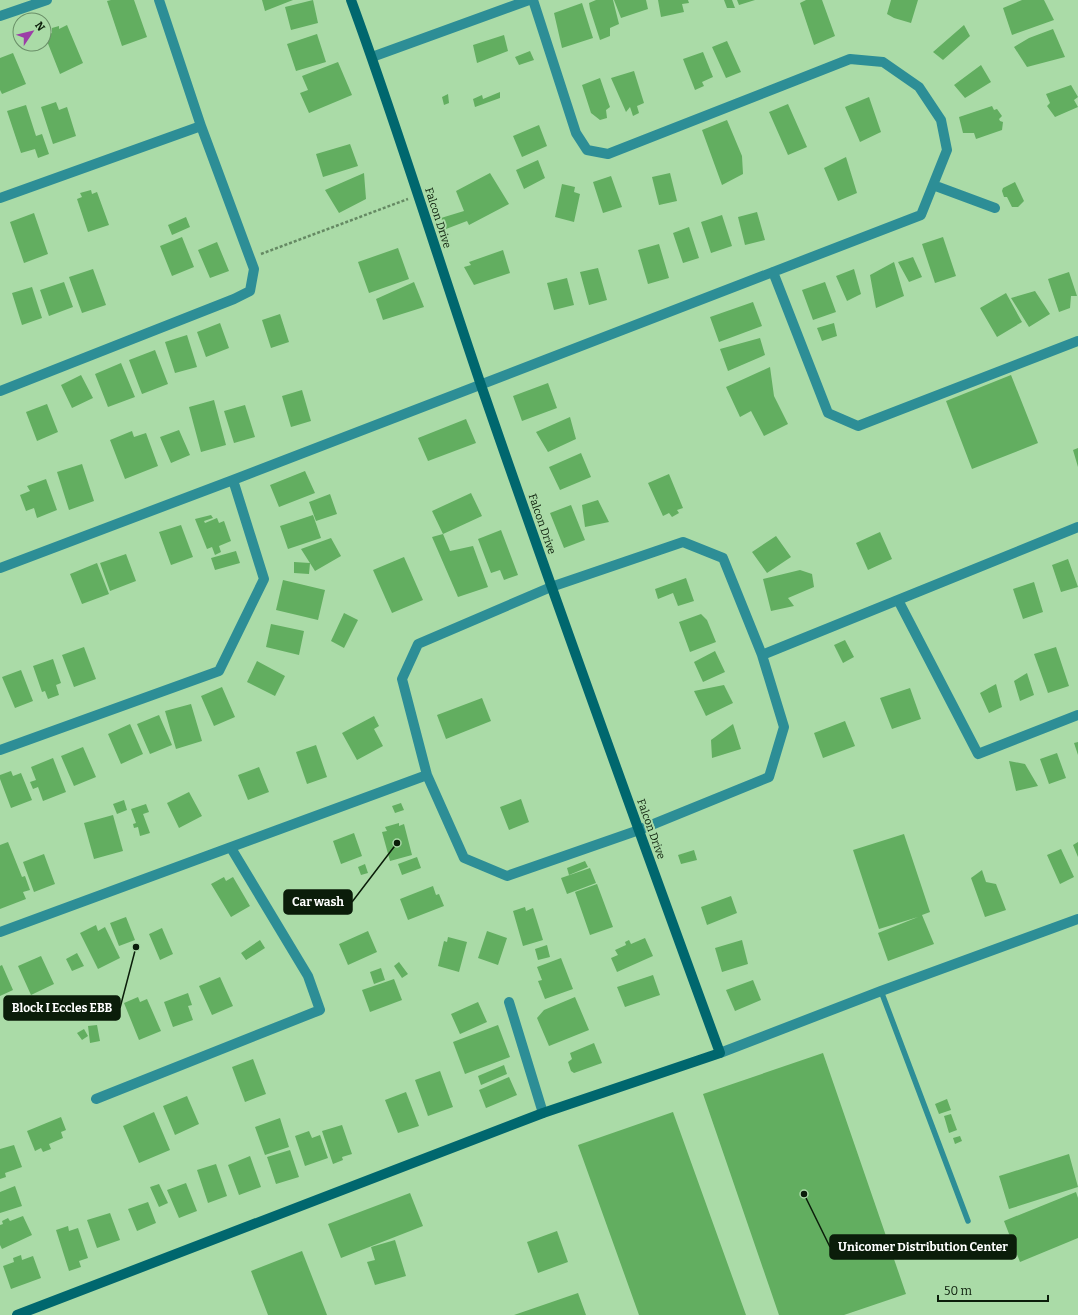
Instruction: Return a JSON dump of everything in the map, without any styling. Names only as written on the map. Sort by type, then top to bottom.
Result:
[{"type":"street","points":[[0,16],[47,0]]},
{"type":"street","points":[[0,391],[234,299],[250,291],[254,269],[201,126],[159,0]]},
{"type":"street","name":"Falcon Drive","points":[[351,0],[372,57],[481,385],[551,587],[720,1053]]},
{"type":"street","points":[[372,57],[529,0]]},
{"type":"street","points":[[0,568],[481,385],[921,214],[947,150],[941,120],[919,87],[883,62],[850,59],[608,154],[587,150],[576,133],[533,0]]},
{"type":"street","points":[[0,198],[201,126]]},
{"type":"street","points":[[933,185],[995,208]]},
{"type":"street","points":[[773,272],[828,413],[858,426],[1078,341]]},
{"type":"street","points":[[0,750],[219,671],[264,579],[233,480]]},
{"type":"street","points":[[762,655],[1078,527]]},
{"type":"street","points":[[683,542],[723,558],[762,655],[784,727],[769,777],[639,830],[507,876],[464,858],[427,775],[402,679],[418,644],[551,587],[683,542]]},
{"type":"street","points":[[898,600],[978,754],[1078,715]]},
{"type":"street","points":[[0,932],[427,775]]},
{"type":"street","points":[[96,1099],[320,1010],[308,976],[231,848]]},
{"type":"street","points":[[17,1315],[543,1113],[720,1053],[881,990],[1078,919]]},
{"type":"street","points":[[509,1002],[543,1113]]},
{"type":"lane","points":[[881,990],[968,1221]]},
{"type":"path","points":[[250,258],[418,196]]},
{"type":"building","points":[[134,0],[147,37],[122,46],[107,1]]},
{"type":"building","points":[[262,0],[293,0],[265,11]]},
{"type":"building","points":[[313,0],[318,23],[291,30],[285,7]]},
{"type":"building","points":[[596,0],[613,0],[619,24],[610,28],[610,36],[600,40],[589,3]]},
{"type":"building","points":[[614,0],[646,0],[648,9],[621,18]]},
{"type":"building","points":[[658,0],[688,0],[689,3],[682,4],[684,12],[661,17]]},
{"type":"building","points":[[724,0],[732,0],[735,8],[727,8]]},
{"type":"building","points":[[737,0],[755,0],[739,5]]},
{"type":"building","points":[[806,0],[822,0],[835,36],[814,45],[800,3]]},
{"type":"building","points":[[891,0],[918,0],[911,23],[894,18],[887,14]]},
{"type":"building","points":[[1022,0],[1044,0],[1054,20],[1012,35],[1003,8]]},
{"type":"building","points":[[582,3],[593,38],[562,48],[554,13]]},
{"type":"building","points":[[67,25],[83,63],[60,74],[51,52],[52,28],[59,26],[59,29]]},
{"type":"building","points":[[964,25],[970,36],[943,60],[933,52]]},
{"type":"building","points":[[1053,29],[1065,57],[1027,67],[1014,47],[1029,38]]},
{"type":"building","points":[[317,34],[326,62],[296,71],[287,44]]},
{"type":"building","points":[[504,35],[508,51],[477,63],[473,45]]},
{"type":"building","points":[[727,41],[741,72],[726,78],[712,47]]},
{"type":"building","points":[[530,51],[534,60],[519,65],[515,57]]},
{"type":"building","points":[[703,52],[713,77],[702,82],[704,86],[695,90],[683,59]]},
{"type":"building","points":[[13,53],[26,84],[2,94],[0,90],[0,58]]},
{"type":"building","points":[[338,62],[352,95],[309,113],[300,93],[308,90],[302,76]]},
{"type":"building","points":[[981,65],[991,82],[965,98],[954,85]]},
{"type":"building","points":[[634,71],[644,103],[637,106],[639,113],[633,116],[630,107],[626,112],[611,78]]},
{"type":"building","points":[[600,78],[610,107],[606,110],[607,118],[600,120],[591,113],[582,85]]},
{"type":"building","points":[[1071,85],[1078,97],[1074,100],[1078,107],[1055,117],[1047,106],[1050,103],[1046,94]]},
{"type":"building","points":[[500,92],[500,98],[475,107],[473,99],[482,95],[483,99]]},
{"type":"building","points":[[448,94],[449,103],[444,105],[442,97]]},
{"type":"building","points":[[869,97],[881,132],[860,142],[845,107]]},
{"type":"building","points":[[56,102],[59,110],[67,107],[76,136],[53,144],[41,107]]},
{"type":"building","points":[[788,104],[807,147],[788,155],[769,112]]},
{"type":"building","points":[[26,105],[36,136],[42,134],[49,154],[38,158],[35,149],[21,153],[7,111]]},
{"type":"building","points":[[992,106],[994,110],[997,109],[1002,116],[999,119],[1003,122],[1002,130],[976,139],[974,133],[963,133],[959,117]]},
{"type":"building","points":[[727,120],[742,156],[743,174],[722,185],[702,130]]},
{"type":"building","points":[[539,125],[547,146],[522,157],[513,136]]},
{"type":"building","points":[[350,144],[358,166],[323,177],[316,154]]},
{"type":"building","points":[[846,157],[857,193],[838,201],[824,168]]},
{"type":"building","points":[[538,160],[545,178],[524,189],[516,170]]},
{"type":"building","points":[[364,173],[366,199],[339,213],[325,190]]},
{"type":"building","points":[[490,173],[509,204],[469,225],[467,221],[446,229],[441,218],[464,211],[456,191]]},
{"type":"building","points":[[670,173],[677,201],[659,205],[652,177]]},
{"type":"building","points":[[611,176],[622,207],[603,213],[593,182]]},
{"type":"building","points":[[1015,182],[1024,201],[1018,207],[1012,207],[1007,197],[1004,197],[1002,191],[1003,188]]},
{"type":"building","points":[[562,184],[575,187],[574,192],[580,194],[574,222],[555,217]]},
{"type":"building","points":[[91,190],[92,194],[97,192],[109,225],[88,232],[77,199],[82,197],[80,193]]},
{"type":"building","points":[[757,212],[765,240],[745,245],[738,217]]},
{"type":"building","points":[[34,213],[48,254],[24,263],[10,222]]},
{"type":"building","points":[[722,215],[732,246],[711,253],[701,222]]},
{"type":"building","points":[[186,217],[190,227],[172,235],[168,225]]},
{"type":"building","points":[[689,227],[699,258],[683,263],[673,233]]},
{"type":"building","points":[[182,237],[194,267],[172,276],[160,246]]},
{"type":"building","points":[[943,237],[956,276],[935,283],[922,244]]},
{"type":"building","points":[[217,242],[229,271],[210,278],[198,250]]},
{"type":"building","points":[[659,244],[669,278],[648,284],[638,250]]},
{"type":"building","points":[[398,248],[409,279],[369,293],[358,262]]},
{"type":"building","points":[[503,250],[510,273],[474,285],[464,267],[471,265],[469,262]]},
{"type":"building","points":[[913,257],[922,277],[909,282],[898,262]]},
{"type":"building","points":[[894,262],[904,296],[876,308],[870,275]]},
{"type":"building","points":[[598,268],[607,300],[589,305],[580,272]]},
{"type":"building","points":[[93,269],[106,305],[82,313],[69,277]]},
{"type":"building","points":[[854,269],[861,294],[847,301],[836,276]]},
{"type":"building","points":[[1069,272],[1077,296],[1071,296],[1070,308],[1059,312],[1048,279]]},
{"type":"building","points":[[567,278],[574,305],[554,310],[547,283]]},
{"type":"building","points":[[64,282],[73,307],[49,316],[40,290]]},
{"type":"building","points":[[414,282],[424,307],[383,320],[376,299]]},
{"type":"building","points":[[825,282],[836,312],[813,320],[802,290]]},
{"type":"building","points":[[32,287],[42,318],[22,325],[12,293]]},
{"type":"building","points":[[1035,291],[1050,314],[1029,327],[1011,298]]},
{"type":"building","points":[[1006,293],[1022,322],[997,337],[980,308]]},
{"type":"building","points":[[753,302],[762,326],[719,342],[710,317]]},
{"type":"building","points":[[280,314],[289,342],[271,348],[262,320]]},
{"type":"building","points":[[220,323],[229,348],[206,357],[197,332]]},
{"type":"building","points":[[834,323],[837,336],[822,341],[817,328]]},
{"type":"building","points":[[187,335],[197,367],[175,373],[165,342]]},
{"type":"building","points":[[760,338],[765,355],[728,371],[720,349]]},
{"type":"building","points":[[155,350],[168,384],[142,394],[129,360]]},
{"type":"building","points":[[121,363],[135,397],[108,407],[95,374]]},
{"type":"building","points":[[770,367],[774,396],[788,424],[764,436],[751,411],[740,417],[726,387]]},
{"type":"building","points":[[81,375],[93,398],[72,408],[61,385]]},
{"type":"building","points":[[1011,375],[1038,443],[972,469],[946,401]]},
{"type":"building","points":[[548,383],[557,408],[522,421],[513,396]]},
{"type":"building","points":[[302,390],[311,421],[291,427],[282,396]]},
{"type":"building","points":[[214,400],[226,445],[201,452],[189,407]]},
{"type":"building","points":[[47,404],[58,432],[37,441],[26,412]]},
{"type":"building","points":[[245,405],[255,437],[234,443],[224,411]]},
{"type":"building","points":[[570,417],[576,439],[548,452],[536,432]]},
{"type":"building","points":[[466,419],[476,443],[428,461],[418,438]]},
{"type":"building","points":[[179,430],[190,455],[171,463],[160,437]]},
{"type":"building","points":[[132,431],[134,437],[146,433],[158,466],[125,479],[110,440]]},
{"type":"building","points":[[1078,448],[1078,467],[1073,450]]},
{"type":"building","points":[[581,453],[591,477],[560,490],[549,467]]},
{"type":"building","points":[[82,464],[94,501],[69,510],[57,472]]},
{"type":"building","points":[[305,471],[315,493],[279,507],[270,485]]},
{"type":"building","points":[[669,474],[683,508],[677,510],[679,513],[672,517],[669,513],[663,516],[648,483]]},
{"type":"building","points":[[46,479],[57,510],[37,518],[34,508],[26,511],[20,495],[30,491],[27,486]]},
{"type":"building","points":[[471,493],[482,516],[443,534],[432,511]]},
{"type":"building","points":[[330,494],[337,514],[316,521],[309,502]]},
{"type":"building","points":[[598,500],[609,522],[585,527],[582,505]]},
{"type":"building","points":[[571,505],[585,540],[564,548],[550,513]]},
{"type":"building","points":[[211,515],[213,518],[204,521],[205,523],[217,518],[219,523],[224,521],[231,541],[219,546],[221,552],[215,555],[212,547],[207,549],[195,519]]},
{"type":"building","points":[[313,515],[321,538],[288,549],[280,526]]},
{"type":"building","points":[[181,525],[193,557],[171,565],[159,532]]},
{"type":"building","points":[[501,530],[518,575],[504,580],[500,570],[491,573],[478,539]]},
{"type":"building","points":[[880,532],[892,559],[868,570],[856,543]]},
{"type":"building","points":[[443,534],[450,551],[473,546],[488,587],[458,597],[432,537]]},
{"type":"building","points":[[776,536],[791,557],[767,573],[752,552]]},
{"type":"building","points":[[331,538],[341,556],[315,571],[301,549]]},
{"type":"building","points":[[236,551],[240,563],[215,570],[211,558]]},
{"type":"building","points":[[126,554],[136,581],[110,591],[100,563]]},
{"type":"building","points":[[404,557],[423,600],[392,613],[373,570]]},
{"type":"building","points":[[1068,559],[1078,587],[1061,592],[1052,565]]},
{"type":"building","points":[[294,562],[310,563],[309,574],[294,573]]},
{"type":"building","points":[[97,563],[109,594],[82,604],[70,574]]},
{"type":"building","points":[[800,570],[812,574],[814,587],[788,598],[794,606],[771,611],[763,579]]},
{"type":"building","points":[[686,578],[694,601],[678,606],[673,593],[658,599],[655,589]]},
{"type":"building","points":[[283,580],[325,590],[318,620],[276,610]]},
{"type":"building","points":[[1034,582],[1043,612],[1023,619],[1013,589]]},
{"type":"building","points":[[344,613],[358,620],[344,648],[331,641]]},
{"type":"building","points":[[701,614],[707,620],[716,642],[690,652],[679,622]]},
{"type":"building","points":[[271,624],[304,631],[299,655],[266,647]]},
{"type":"building","points":[[845,640],[854,657],[843,663],[834,645]]},
{"type":"building","points":[[84,647],[96,679],[74,687],[62,655]]},
{"type":"building","points":[[1056,647],[1069,686],[1048,693],[1034,654]]},
{"type":"building","points":[[715,651],[725,672],[703,682],[694,662]]},
{"type":"building","points":[[53,659],[61,683],[56,685],[59,695],[48,699],[45,691],[42,692],[33,666]]},
{"type":"building","points":[[257,661],[285,676],[275,696],[247,682]]},
{"type":"building","points":[[21,670],[33,701],[15,708],[2,677]]},
{"type":"building","points":[[1027,673],[1034,695],[1020,701],[1014,681]]},
{"type":"building","points":[[996,684],[1002,707],[989,713],[980,693]]},
{"type":"building","points":[[724,685],[733,703],[706,716],[694,691]]},
{"type":"building","points":[[222,687],[235,717],[214,726],[201,696]]},
{"type":"building","points":[[910,688],[921,719],[892,729],[880,698]]},
{"type":"building","points":[[482,698],[491,721],[446,739],[437,715]]},
{"type":"building","points":[[191,704],[202,741],[176,749],[165,711]]},
{"type":"building","points":[[159,715],[172,745],[150,754],[137,724]]},
{"type":"building","points":[[374,716],[379,726],[374,729],[383,746],[357,760],[342,733]]},
{"type":"building","points":[[845,721],[855,746],[823,758],[814,733]]},
{"type":"building","points":[[130,724],[143,754],[121,764],[108,734]]},
{"type":"building","points":[[733,724],[741,749],[712,758],[711,740]]},
{"type":"building","points":[[1078,742],[1078,755],[1074,743]]},
{"type":"building","points":[[316,745],[327,777],[307,784],[296,752]]},
{"type":"building","points":[[83,747],[96,777],[74,786],[61,756]]},
{"type":"building","points":[[1057,753],[1066,778],[1049,784],[1040,759]]},
{"type":"building","points":[[53,758],[66,792],[43,801],[38,787],[33,789],[30,782],[36,780],[31,767]]},
{"type":"building","points":[[1009,761],[1025,764],[1038,786],[1016,791]]},
{"type":"building","points":[[259,767],[269,792],[248,800],[238,775]]},
{"type":"building","points":[[11,771],[13,776],[21,773],[32,800],[11,808],[0,779],[0,775]]},
{"type":"building","points":[[189,792],[202,816],[179,828],[167,803]]},
{"type":"building","points":[[521,799],[529,822],[509,830],[500,807]]},
{"type":"building","points":[[124,800],[127,810],[117,814],[113,804]]},
{"type":"building","points":[[401,803],[404,810],[395,813],[392,806]]},
{"type":"building","points":[[146,804],[149,812],[143,814],[150,833],[140,836],[138,827],[134,828],[133,824],[136,823],[131,809]]},
{"type":"building","points":[[113,815],[123,851],[94,859],[84,823]]},
{"type":"building","points":[[399,823],[399,826],[404,824],[412,855],[390,861],[382,832],[387,831],[385,827]]},
{"type":"building","points":[[354,833],[362,856],[341,864],[333,841]]},
{"type":"building","points":[[904,834],[930,912],[922,915],[934,944],[888,961],[878,933],[918,917],[879,929],[853,850]]},
{"type":"building","points":[[8,842],[22,877],[25,876],[30,890],[23,892],[26,899],[0,909],[0,845]]},
{"type":"building","points":[[1078,842],[1078,857],[1073,845]]},
{"type":"building","points":[[1061,849],[1074,877],[1060,884],[1047,855]]},
{"type":"building","points":[[694,850],[697,860],[681,864],[678,855]]},
{"type":"building","points":[[44,854],[55,884],[34,892],[23,862]]},
{"type":"building","points":[[417,857],[421,868],[402,875],[398,864]]},
{"type":"building","points":[[585,861],[588,867],[569,875],[567,868]]},
{"type":"building","points":[[365,864],[368,873],[361,875],[358,867]]},
{"type":"building","points":[[590,868],[596,883],[567,894],[561,878]]},
{"type":"building","points":[[982,870],[986,882],[996,884],[1006,910],[985,917],[971,878]]},
{"type":"building","points":[[224,877],[226,881],[233,877],[250,906],[231,917],[211,884]]},
{"type":"building","points":[[597,884],[613,927],[590,935],[575,892]]},
{"type":"building","points":[[433,886],[436,895],[439,894],[444,906],[408,920],[400,899]]},
{"type":"building","points":[[731,896],[737,913],[707,925],[701,907]]},
{"type":"building","points":[[525,907],[526,911],[533,908],[543,940],[523,946],[513,911]]},
{"type":"building","points":[[126,917],[135,940],[119,946],[110,923]]},
{"type":"building","points":[[96,925],[98,931],[105,927],[120,958],[98,969],[80,933]]},
{"type":"building","points":[[162,928],[173,954],[160,960],[149,934]]},
{"type":"building","points":[[368,931],[377,952],[348,965],[339,944]]},
{"type":"building","points":[[487,931],[507,938],[498,965],[478,958]]},
{"type":"building","points":[[448,937],[467,942],[459,972],[438,966],[444,941],[447,942]]},
{"type":"building","points":[[645,938],[653,956],[617,972],[611,958],[618,955],[615,950],[626,945],[625,942],[629,940],[631,944]]},
{"type":"building","points":[[260,940],[265,948],[246,960],[241,953]]},
{"type":"building","points":[[742,940],[748,964],[722,972],[715,948]]},
{"type":"building","points":[[547,945],[550,957],[538,960],[535,949]]},
{"type":"building","points":[[77,953],[84,966],[72,971],[66,959]]},
{"type":"building","points":[[41,956],[54,984],[31,995],[18,966]]},
{"type":"building","points":[[561,958],[573,989],[545,999],[538,981],[542,980],[537,967]]},
{"type":"building","points":[[399,962],[408,974],[402,978],[394,966]]},
{"type":"building","points":[[2,965],[13,990],[0,996],[0,966]]},
{"type":"building","points":[[381,968],[385,980],[374,984],[370,972]]},
{"type":"building","points":[[653,975],[660,995],[625,1007],[617,987]]},
{"type":"building","points":[[220,977],[233,1006],[212,1015],[199,986]]},
{"type":"building","points":[[394,979],[402,1000],[370,1012],[362,990]]},
{"type":"building","points":[[753,980],[761,1000],[735,1011],[726,990]]},
{"type":"building","points":[[188,993],[192,1005],[188,1006],[193,1020],[173,1027],[164,1002]]},
{"type":"building","points":[[138,997],[140,1002],[147,999],[161,1031],[139,1040],[124,1003]]},
{"type":"building","points":[[575,997],[589,1030],[549,1046],[537,1018],[544,1010]]},
{"type":"building","points":[[478,1002],[487,1022],[460,1034],[451,1014]]},
{"type":"building","points":[[97,1025],[100,1041],[90,1043],[88,1026]]},
{"type":"building","points":[[498,1025],[510,1057],[465,1074],[453,1042]]},
{"type":"building","points":[[84,1029],[88,1036],[82,1040],[77,1033]]},
{"type":"building","points":[[594,1043],[602,1063],[574,1073],[571,1071],[568,1062],[572,1059],[570,1053]]},
{"type":"building","points":[[823,1053],[906,1294],[844,1315],[779,1315],[703,1094]]},
{"type":"building","points":[[253,1059],[266,1094],[245,1102],[232,1067]]},
{"type":"building","points":[[504,1065],[507,1074],[481,1085],[478,1076]]},
{"type":"building","points":[[440,1071],[453,1107],[428,1116],[415,1080]]},
{"type":"building","points":[[509,1077],[517,1095],[486,1108],[479,1090]]},
{"type":"building","points":[[406,1092],[419,1126],[398,1133],[385,1100]]},
{"type":"building","points":[[187,1096],[199,1124],[175,1135],[163,1106]]},
{"type":"building","points":[[947,1099],[951,1110],[939,1114],[935,1104]]},
{"type":"building","points":[[154,1112],[170,1150],[139,1163],[123,1126]]},
{"type":"building","points":[[673,1112],[746,1315],[639,1315],[578,1145]]},
{"type":"building","points":[[951,1114],[957,1130],[949,1133],[944,1116]]},
{"type":"building","points":[[61,1117],[66,1130],[61,1132],[63,1138],[49,1144],[51,1149],[43,1152],[41,1148],[35,1151],[27,1131]]},
{"type":"building","points":[[280,1118],[289,1147],[265,1155],[255,1127]]},
{"type":"building","points":[[342,1125],[352,1154],[342,1157],[343,1160],[333,1164],[322,1131]]},
{"type":"building","points":[[309,1131],[312,1138],[320,1135],[328,1158],[305,1166],[295,1136]]},
{"type":"building","points":[[960,1136],[962,1141],[955,1144],[953,1138]]},
{"type":"building","points":[[14,1145],[22,1167],[5,1173],[6,1177],[0,1179],[0,1149]]},
{"type":"building","points":[[290,1150],[299,1177],[276,1184],[267,1157]]},
{"type":"building","points":[[1069,1154],[1078,1187],[1009,1209],[999,1176]]},
{"type":"building","points":[[250,1156],[261,1187],[239,1195],[228,1165]]},
{"type":"building","points":[[216,1164],[227,1196],[208,1203],[197,1170]]},
{"type":"building","points":[[186,1183],[197,1211],[179,1218],[167,1190]]},
{"type":"building","points":[[159,1184],[168,1203],[159,1207],[150,1187]]},
{"type":"building","points":[[15,1186],[22,1206],[0,1213],[0,1192]]},
{"type":"building","points":[[1076,1192],[1078,1198],[1078,1238],[1020,1262],[1004,1221]]},
{"type":"building","points":[[410,1193],[423,1226],[341,1258],[328,1224]]},
{"type":"building","points":[[148,1202],[156,1223],[137,1231],[128,1209]]},
{"type":"building","points":[[110,1213],[120,1240],[97,1248],[87,1220]]},
{"type":"building","points":[[23,1216],[32,1235],[2,1249],[0,1245],[0,1225],[3,1224],[2,1221],[8,1218],[10,1221]]},
{"type":"building","points":[[68,1226],[69,1231],[78,1228],[88,1258],[79,1261],[81,1267],[69,1271],[56,1230]]},
{"type":"building","points":[[557,1231],[568,1262],[538,1273],[527,1242]]},
{"type":"building","points":[[395,1240],[406,1276],[375,1285],[367,1262],[375,1260],[371,1247]]},
{"type":"building","points":[[302,1251],[327,1315],[268,1315],[251,1271]]},
{"type":"building","points":[[21,1255],[22,1260],[33,1256],[41,1278],[11,1289],[3,1266],[14,1262],[13,1258]]},
{"type":"building","points":[[578,1293],[586,1315],[514,1315]]},
{"type":"place","name":"Car wash","points":[[397,843]]},
{"type":"place","name":"Block I Eccles EBB","points":[[136,947]]},
{"type":"place","name":"Unicomer Distribution Center","points":[[804,1194]]}]
